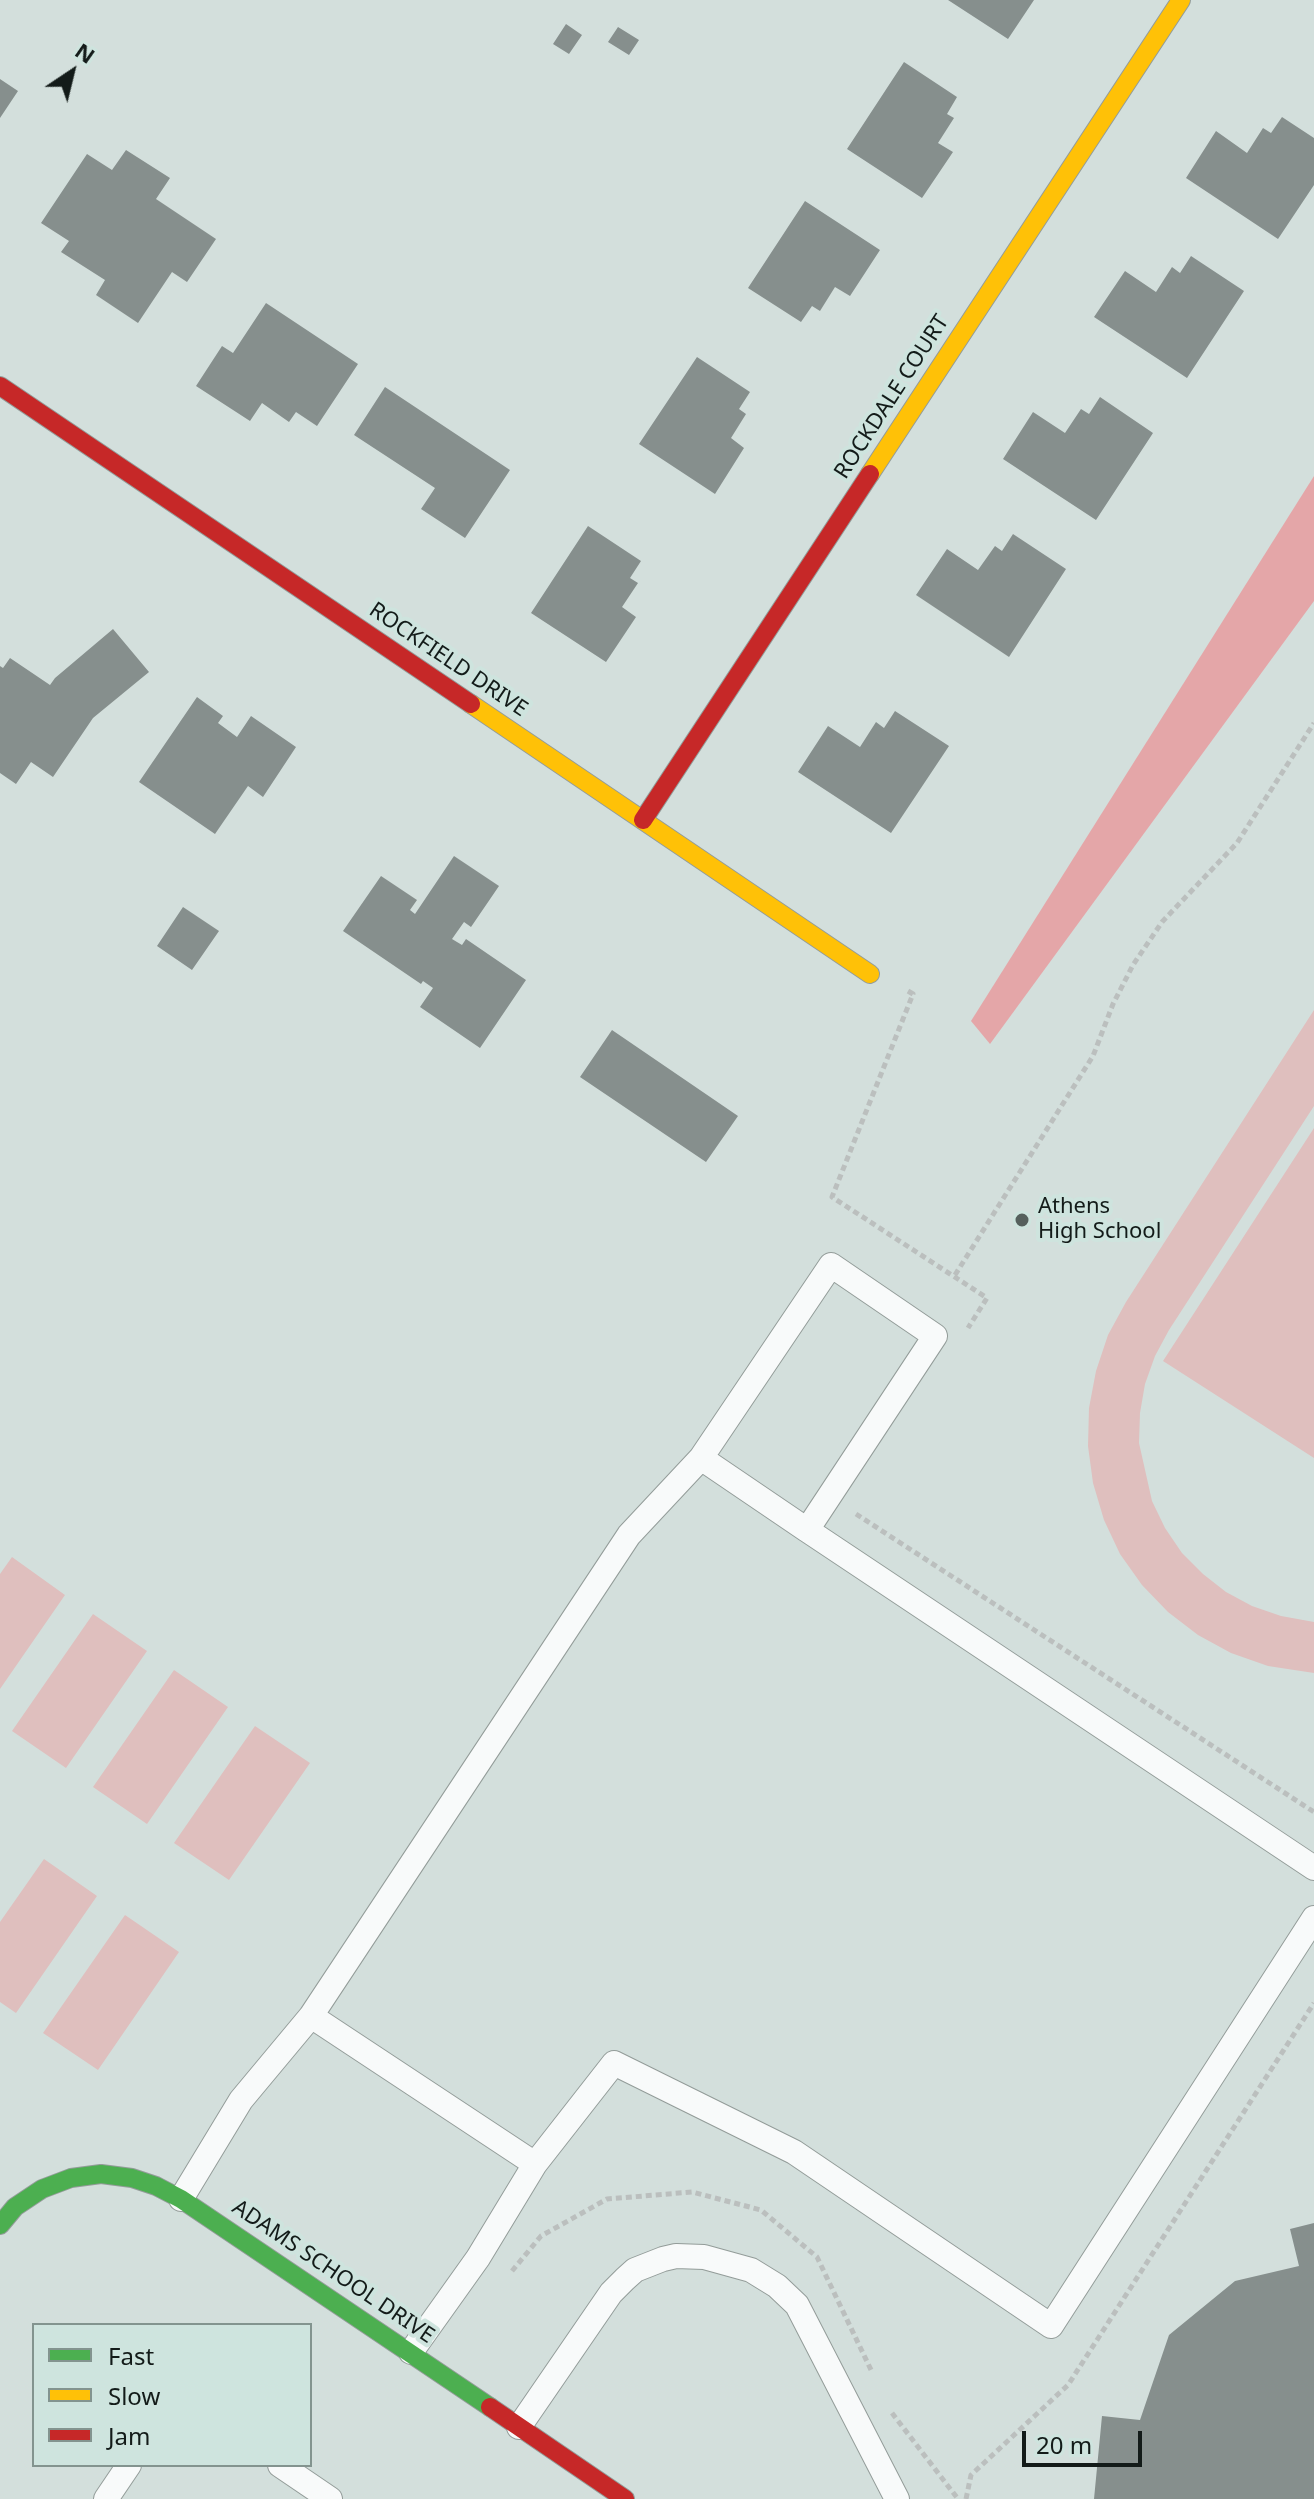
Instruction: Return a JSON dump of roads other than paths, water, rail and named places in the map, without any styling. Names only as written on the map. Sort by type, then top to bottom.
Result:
[{"type":"street","name":"ROCKDALE COURT","points":[[643,820],[1181,0]]},
{"type":"street","name":"ROCKFIELD DRIVE","points":[[0,386],[870,974]]},
{"type":"street","name":"ADAMS SCHOOL DRIVE","points":[[0,2225],[15,2207],[42,2189],[71,2178],[101,2174],[132,2178],[181,2199],[625,2499]]},
{"type":"lane","points":[[181,2199],[241,2100],[311,2016],[629,1535],[701,1458],[831,1265],[935,1336],[807,1530]]},
{"type":"lane","points":[[701,1458],[1314,1868]]},
{"type":"lane","points":[[411,2352],[478,2258],[535,2164],[614,2063],[794,2152],[1051,2326],[1314,1918]]},
{"type":"lane","points":[[311,2016],[535,2164]]},
{"type":"lane","points":[[519,2427],[611,2293],[625,2279],[635,2270],[663,2259],[704,2257],[751,2270],[777,2286],[797,2305],[897,2499]]},
{"type":"lane","points":[[106,2499],[128,2467]]},
{"type":"lane","points":[[283,2467],[330,2499]]},
{"type":"place","name":"Athens High School","points":[[1022,1220]]}]
